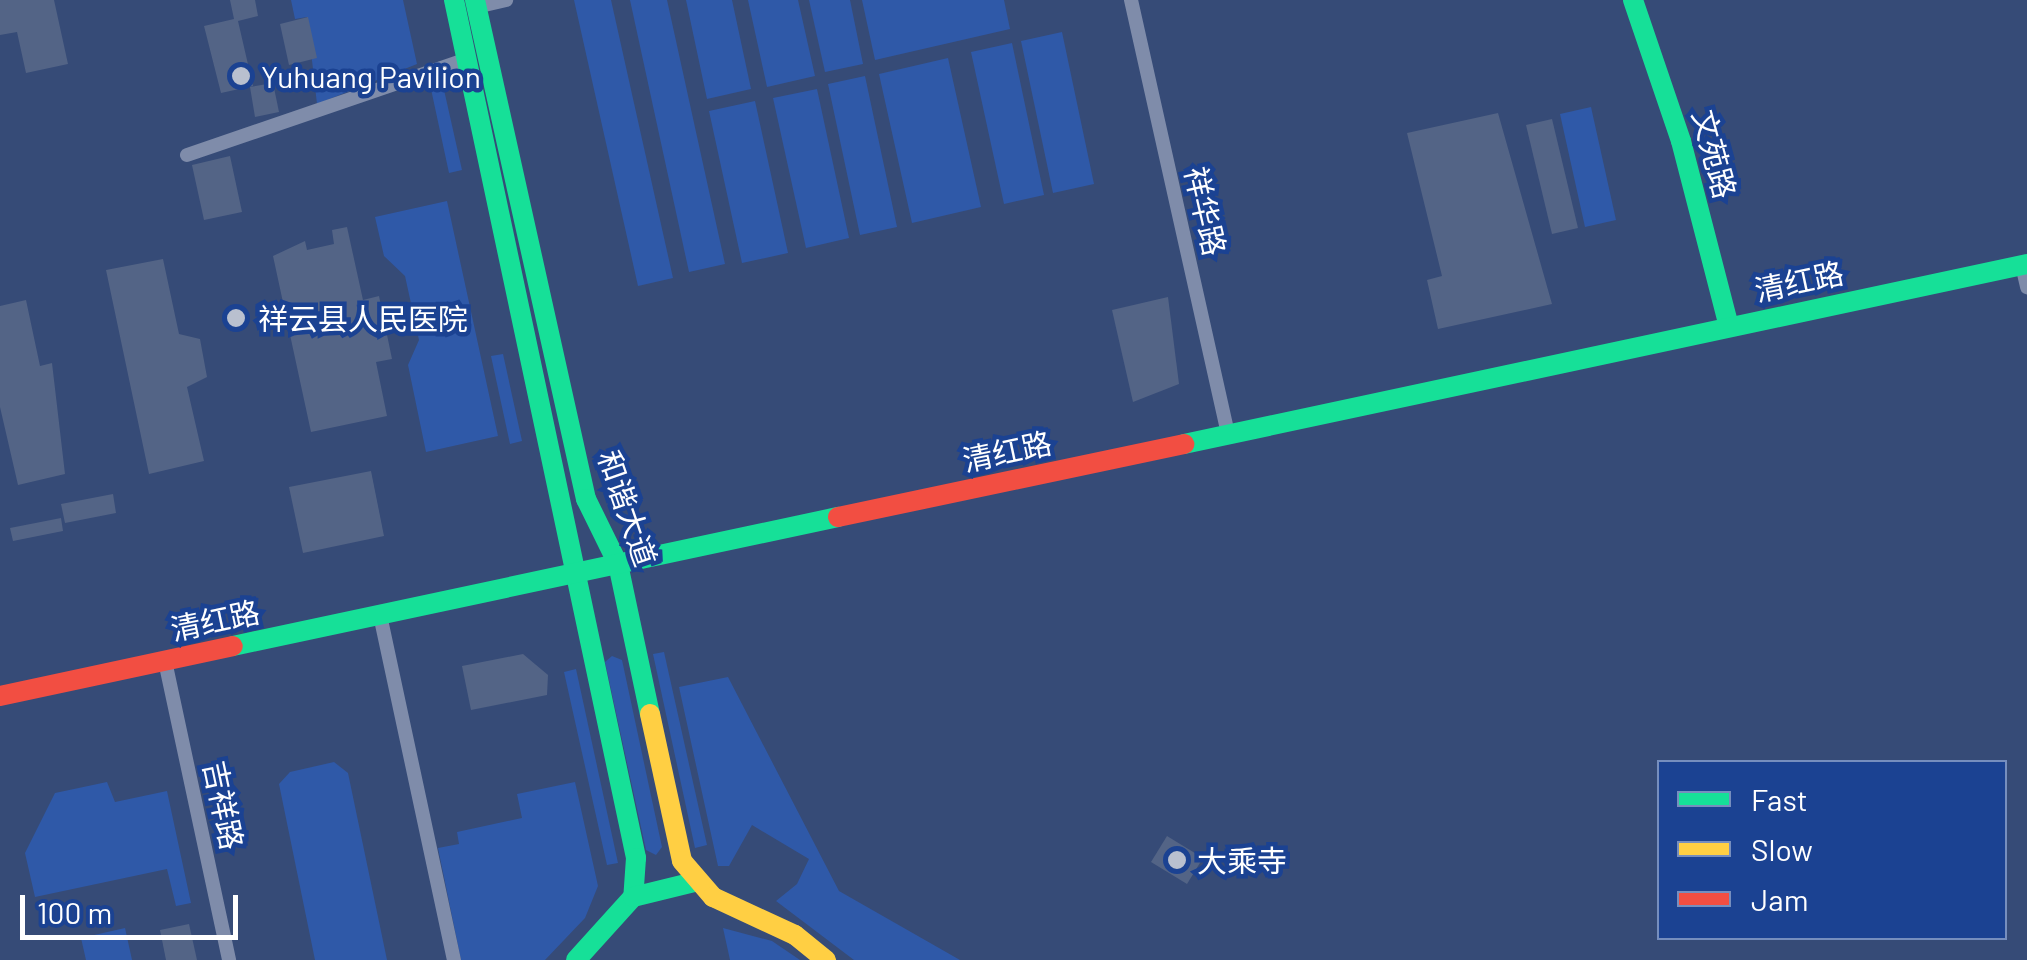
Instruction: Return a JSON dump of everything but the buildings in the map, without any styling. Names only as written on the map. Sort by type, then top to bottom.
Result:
[{"type":"main road","name":"和谐大道","points":[[454,0],[566,504],[573,574],[636,858],[633,896]]},
{"type":"main road","name":"文苑路","points":[[1634,0],[1681,141],[1728,327]]},
{"type":"main road","name":"和谐大道","points":[[476,3],[586,500],[618,564],[682,860],[694,882]]},
{"type":"main road","name":"清红路","points":[[0,696],[2025,264]]},
{"type":"main road","points":[[576,960],[633,896],[694,882],[826,960]]},
{"type":"street","points":[[476,3],[506,0]]},
{"type":"street","name":"祥华路","points":[[1130,0],[1228,434]]},
{"type":"street","points":[[187,155],[467,58]]},
{"type":"street","points":[[2025,264],[2027,288]]},
{"type":"street","points":[[380,616],[454,960]]},
{"type":"street","name":"吉祥路","points":[[165,661],[229,960]]},
{"type":"shaded area","points":[[291,0],[403,0],[417,64],[317,104],[307,17],[295,19]]},
{"type":"shaded area","points":[[574,0],[611,0],[673,278],[638,286]]},
{"type":"shaded area","points":[[630,0],[667,0],[725,264],[689,272]]},
{"type":"shaded area","points":[[686,0],[732,0],[751,89],[707,99]]},
{"type":"shaded area","points":[[748,0],[798,0],[815,76],[767,87]]},
{"type":"shaded area","points":[[809,0],[850,0],[863,64],[825,72]]},
{"type":"shaded area","points":[[862,0],[1004,0],[1010,29],[875,60]]},
{"type":"shaded area","points":[[1062,32],[1094,184],[1053,193],[1021,41]]},
{"type":"shaded area","points":[[1012,43],[1044,195],[1004,204],[971,52]]},
{"type":"shaded area","points":[[948,58],[981,207],[912,223],[879,74]]},
{"type":"shaded area","points":[[440,72],[462,170],[449,173],[428,75]]},
{"type":"shaded area","points":[[865,76],[897,227],[860,235],[828,84]]},
{"type":"shaded area","points":[[817,89],[849,238],[806,248],[773,98]]},
{"type":"shaded area","points":[[755,101],[788,253],[742,263],[709,111]]},
{"type":"shaded area","points":[[1591,107],[1616,220],[1585,227],[1560,114]]},
{"type":"shaded area","points":[[447,201],[498,436],[426,452],[408,365],[419,340],[405,276],[384,256],[375,217]]},
{"type":"shaded area","points":[[503,354],[522,441],[510,444],[491,356]]},
{"type":"shaded area","points":[[664,652],[707,845],[695,848],[653,654]]},
{"type":"shaded area","points":[[612,656],[622,660],[662,847],[656,855],[646,850],[605,662]]},
{"type":"shaded area","points":[[576,669],[618,863],[607,865],[564,672]]},
{"type":"shaded area","points":[[728,677],[839,891],[960,960],[854,960],[776,901],[797,884],[809,859],[752,825],[729,866],[718,866],[679,687]]},
{"type":"shaded area","points":[[334,762],[348,773],[387,960],[315,960],[279,784],[290,772]]},
{"type":"shaded area","points":[[107,782],[115,802],[167,791],[191,903],[176,906],[167,869],[35,897],[25,853],[55,793]]},
{"type":"shaded area","points":[[575,782],[598,886],[585,918],[545,960],[461,960],[438,848],[459,844],[457,832],[522,818],[517,794]]},
{"type":"shaded area","points":[[125,928],[132,960],[86,960],[81,938]]},
{"type":"shaded area","points":[[723,928],[772,941],[800,960],[730,960]]},
{"type":"traffic: fast","points":[[454,0],[636,858],[633,897],[576,960]]},
{"type":"traffic: fast","points":[[475,0],[586,499],[618,564],[650,714]]},
{"type":"traffic: fast","points":[[1633,0],[1681,141],[1729,327]]},
{"type":"traffic: fast","points":[[1184,444],[2027,264]]},
{"type":"traffic: fast","points":[[233,646],[838,517]]},
{"type":"traffic: fast","points":[[633,897],[694,882]]},
{"type":"traffic: slow","points":[[650,714],[682,861],[713,897],[795,935],[826,960]]},
{"type":"traffic: jam","points":[[838,517],[1184,444]]},
{"type":"traffic: jam","points":[[0,696],[233,646]]},
{"type":"place","name":"Yuhuang Pavilion","points":[[241,76]]},
{"type":"place","name":"祥云县人民医院","points":[[236,318]]},
{"type":"place","name":"大乘寺","points":[[1177,860]]}]
